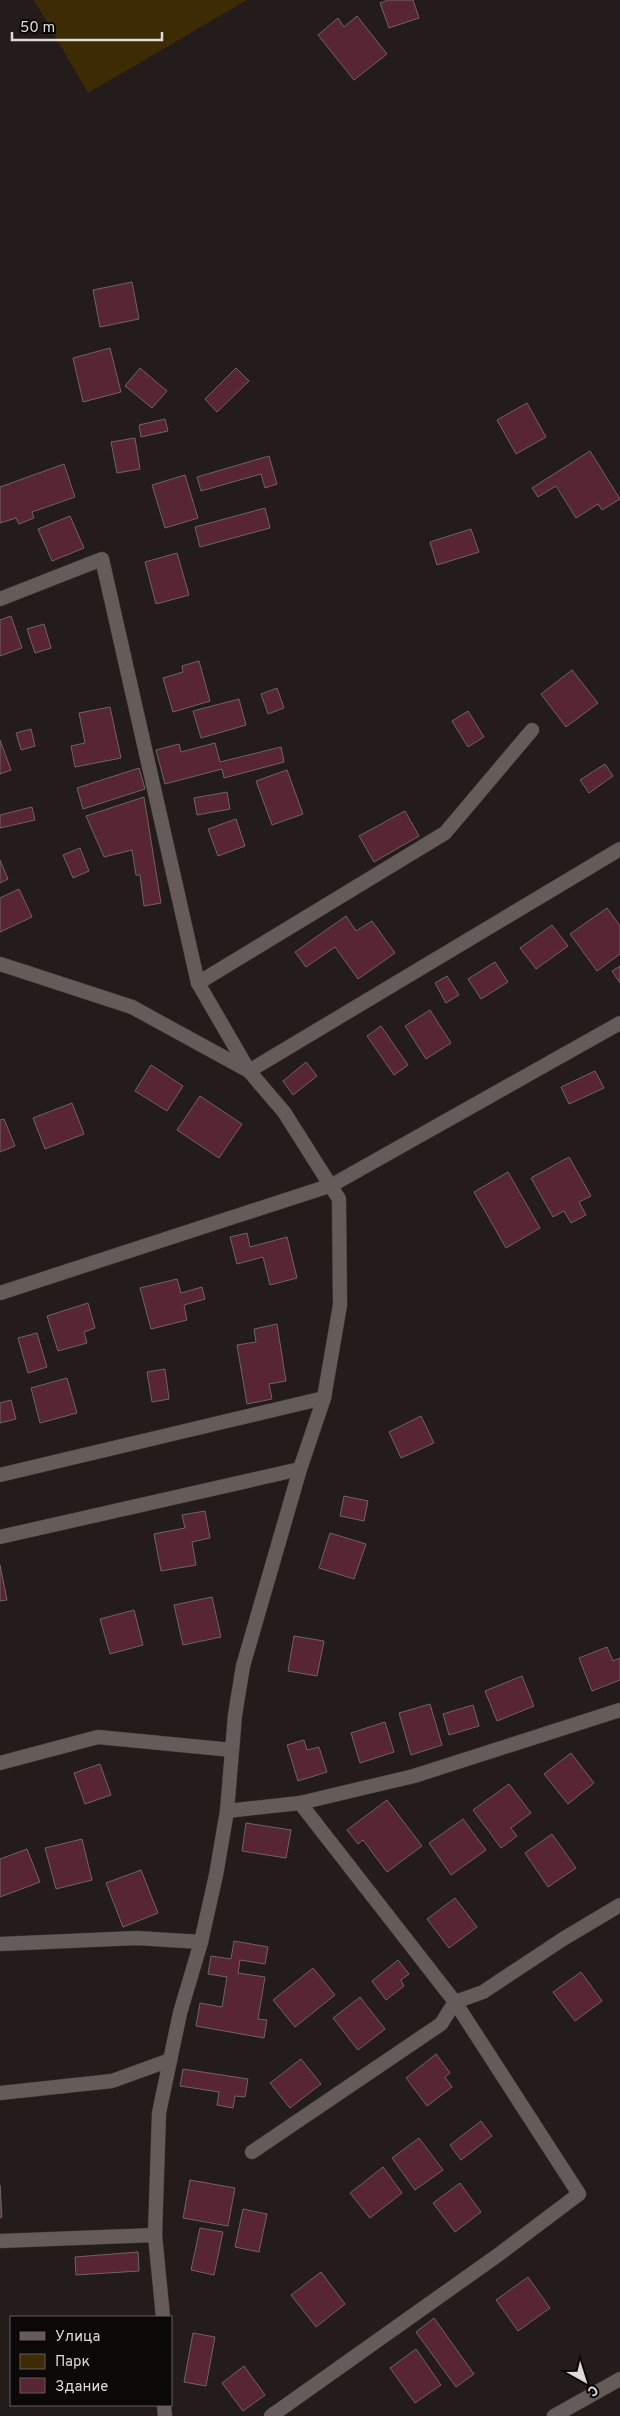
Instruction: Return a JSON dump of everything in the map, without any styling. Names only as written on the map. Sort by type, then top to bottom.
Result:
[{"type":"street","points":[[0,599],[102,559],[198,983],[249,1071],[284,1112],[339,1198],[340,1305],[324,1398],[300,1469],[243,1666],[234,1715],[227,1811],[216,1875],[201,1942],[180,2014],[159,2113],[155,2235],[163,2316]]},
{"type":"street","points":[[198,983],[445,833],[532,730]]},
{"type":"street","points":[[249,1071],[620,849]]},
{"type":"street","points":[[0,964],[132,1007],[249,1071]]},
{"type":"street","points":[[0,1293],[332,1185],[620,1023]]},
{"type":"street","points":[[0,1475],[324,1398]]},
{"type":"street","points":[[0,1537],[300,1469]]},
{"type":"street","points":[[227,1811],[300,1803],[414,1776],[620,1710]]},
{"type":"street","points":[[0,1763],[98,1737],[232,1750]]},
{"type":"street","points":[[271,2416],[498,2255],[579,2194],[455,2002],[300,1803]]},
{"type":"street","points":[[252,2152],[441,2024],[455,2002],[483,1992],[563,1938],[620,1905]]},
{"type":"street","points":[[0,1944],[137,1938],[201,1942]]},
{"type":"street","points":[[0,2093],[112,2081],[170,2060]]},
{"type":"street","points":[[0,2241],[155,2235]]},
{"type":"street","points":[[554,2416],[620,2379]]},
{"type":"green space","points":[[34,0],[247,0],[88,93]]},
{"type":"building","points":[[388,0],[413,0],[419,18],[389,28],[380,3]]},
{"type":"building","points":[[357,16],[387,54],[354,80],[318,35],[338,18],[344,27]]},
{"type":"building","points":[[132,282],[139,319],[100,327],[93,290]]},
{"type":"building","points":[[110,348],[121,392],[83,402],[73,358]]},
{"type":"building","points":[[140,368],[167,391],[152,408],[125,386]]},
{"type":"building","points":[[236,368],[249,381],[217,412],[205,399]]},
{"type":"building","points":[[527,403],[546,437],[516,454],[497,420]]},
{"type":"building","points":[[165,419],[168,431],[141,437],[139,425]]},
{"type":"building","points":[[135,438],[140,469],[117,473],[111,442]]},
{"type":"building","points":[[590,451],[620,499],[602,510],[598,504],[576,518],[556,486],[538,497],[532,488]]},
{"type":"building","points":[[269,456],[277,484],[265,488],[261,474],[201,491],[197,477]]},
{"type":"building","points":[[64,464],[75,497],[32,512],[34,518],[19,524],[16,518],[0,523],[0,487]]},
{"type":"building","points":[[185,475],[198,518],[165,528],[152,485]]},
{"type":"building","points":[[265,508],[270,528],[200,547],[195,527]]},
{"type":"building","points":[[70,516],[84,548],[52,561],[38,529]]},
{"type":"building","points":[[471,529],[479,552],[437,565],[430,542]]},
{"type":"building","points":[[177,553],[189,595],[156,604],[145,562]]},
{"type":"building","points":[[11,616],[22,648],[0,656],[0,620]]},
{"type":"building","points":[[44,624],[51,648],[35,653],[27,629]]},
{"type":"building","points":[[199,661],[210,701],[173,712],[163,678],[183,672],[182,666]]},
{"type":"building","points":[[572,670],[598,703],[566,727],[541,694]]},
{"type":"building","points":[[277,688],[284,708],[268,714],[261,694]]},
{"type":"building","points":[[239,699],[246,725],[201,738],[193,711]]},
{"type":"building","points":[[110,707],[121,758],[75,767],[71,746],[85,743],[79,713]]},
{"type":"building","points":[[468,711],[484,737],[468,747],[452,721]]},
{"type":"building","points":[[31,729],[35,746],[21,750],[16,733]]},
{"type":"building","points":[[0,740],[11,770],[0,774]]},
{"type":"building","points":[[215,743],[220,762],[281,747],[284,762],[224,778],[222,769],[165,784],[156,750],[179,744],[181,752]]},
{"type":"building","points":[[605,764],[613,776],[589,793],[580,780]]},
{"type":"building","points":[[139,768],[145,789],[83,809],[77,788]]},
{"type":"building","points":[[287,770],[303,814],[272,825],[256,781]]},
{"type":"building","points":[[227,792],[230,809],[197,815],[194,798]]},
{"type":"building","points":[[144,797],[161,903],[144,906],[140,875],[136,875],[132,850],[104,857],[86,816]]},
{"type":"building","points":[[32,807],[35,820],[0,828],[0,815]]},
{"type":"building","points":[[405,811],[419,836],[374,862],[359,836]]},
{"type":"building","points":[[236,819],[245,846],[218,856],[208,829]]},
{"type":"building","points":[[80,848],[89,871],[73,878],[63,855]]},
{"type":"building","points":[[0,860],[8,879],[0,883]]},
{"type":"building","points":[[19,889],[32,917],[0,932],[0,898]]},
{"type":"building","points":[[607,908],[620,926],[620,954],[597,971],[570,934]]},
{"type":"building","points":[[346,916],[356,931],[372,921],[395,953],[358,979],[335,947],[306,967],[295,952]]},
{"type":"building","points":[[552,925],[568,946],[536,969],[520,948]]},
{"type":"building","points":[[495,962],[508,982],[481,999],[468,979]]},
{"type":"building","points":[[620,966],[620,983],[612,971]]},
{"type":"building","points":[[447,976],[459,995],[446,1003],[435,983]]},
{"type":"building","points":[[430,1010],[451,1043],[426,1059],[405,1026]]},
{"type":"building","points":[[381,1026],[408,1065],[394,1075],[367,1036]]},
{"type":"building","points":[[306,1062],[317,1076],[293,1095],[283,1081]]},
{"type":"building","points":[[151,1065],[183,1086],[167,1111],[135,1091]]},
{"type":"building","points":[[595,1071],[604,1088],[569,1104],[561,1087]]},
{"type":"building","points":[[200,1096],[242,1124],[219,1158],[177,1130]]},
{"type":"building","points":[[72,1103],[84,1134],[45,1149],[33,1118]]},
{"type":"building","points":[[4,1119],[15,1146],[0,1152],[0,1120]]},
{"type":"building","points":[[569,1157],[591,1196],[579,1202],[586,1215],[571,1223],[564,1211],[553,1217],[531,1178]]},
{"type":"building","points":[[508,1172],[540,1228],[506,1248],[474,1192]]},
{"type":"building","points":[[247,1233],[250,1247],[287,1237],[297,1278],[270,1285],[263,1257],[237,1264],[230,1237]]},
{"type":"building","points":[[177,1279],[181,1293],[202,1287],[205,1299],[184,1305],[187,1320],[151,1329],[140,1288]]},
{"type":"building","points":[[88,1303],[95,1328],[84,1332],[87,1343],[58,1351],[47,1316]]},
{"type":"building","points":[[277,1324],[286,1381],[269,1384],[272,1399],[247,1404],[237,1345],[256,1342],[254,1329]]},
{"type":"building","points":[[37,1333],[47,1367],[28,1373],[18,1338]]},
{"type":"building","points":[[165,1369],[169,1399],[152,1402],[147,1372]]},
{"type":"building","points":[[67,1378],[77,1413],[40,1423],[31,1388]]},
{"type":"building","points":[[11,1400],[16,1419],[0,1423],[0,1403]]},
{"type":"building","points":[[421,1416],[434,1443],[401,1458],[389,1432]]},
{"type":"building","points":[[344,1496],[368,1501],[364,1521],[340,1516]]},
{"type":"building","points":[[205,1511],[210,1538],[192,1542],[196,1565],[161,1571],[154,1534],[185,1528],[182,1515]]},
{"type":"building","points":[[330,1533],[366,1544],[354,1579],[319,1568]]},
{"type":"building","points":[[0,1565],[7,1600],[0,1601]]},
{"type":"building","points":[[212,1597],[221,1637],[183,1645],[174,1605]]},
{"type":"building","points":[[134,1610],[143,1645],[110,1654],[100,1619]]},
{"type":"building","points":[[294,1636],[324,1641],[317,1676],[288,1671]]},
{"type":"building","points":[[607,1647],[613,1661],[620,1658],[620,1680],[592,1691],[579,1658]]},
{"type":"building","points":[[522,1676],[534,1706],[497,1721],[485,1691]]},
{"type":"building","points":[[430,1704],[442,1745],[411,1755],[399,1713]]},
{"type":"building","points":[[473,1705],[479,1726],[449,1735],[443,1714]]},
{"type":"building","points":[[385,1722],[394,1752],[360,1763],[351,1733]]},
{"type":"building","points":[[304,1740],[307,1750],[319,1747],[327,1772],[298,1781],[287,1745]]},
{"type":"building","points":[[571,1753],[594,1783],[568,1804],[544,1774]]},
{"type":"building","points":[[100,1764],[111,1795],[85,1804],[74,1773]]},
{"type":"building","points":[[509,1784],[531,1813],[511,1828],[517,1836],[501,1848],[473,1810]]},
{"type":"building","points":[[387,1800],[422,1846],[387,1872],[363,1840],[358,1844],[347,1830]]},
{"type":"building","points":[[463,1819],[486,1850],[451,1875],[429,1843]]},
{"type":"building","points":[[246,1823],[291,1830],[286,1858],[242,1851]]},
{"type":"building","points":[[552,1834],[576,1868],[548,1887],[525,1853]]},
{"type":"building","points":[[82,1839],[92,1880],[56,1889],[45,1848]]},
{"type":"building","points":[[27,1849],[40,1882],[0,1897],[0,1859]]},
{"type":"building","points":[[141,1870],[158,1913],[123,1927],[106,1883]]},
{"type":"building","points":[[455,1898],[477,1927],[449,1948],[427,1919]]},
{"type":"building","points":[[234,1941],[268,1947],[265,1964],[240,1960],[238,1973],[265,1977],[258,2019],[267,2020],[264,2038],[196,2026],[200,2003],[222,2007],[227,1977],[208,1974],[211,1956],[231,1959]]},
{"type":"building","points":[[398,1960],[409,1974],[401,1980],[404,1986],[386,2000],[372,1981]]},
{"type":"building","points":[[313,1968],[335,1995],[295,2027],[273,2000]]},
{"type":"building","points":[[581,1972],[602,2001],[575,2021],[553,1992]]},
{"type":"building","points":[[360,1997],[385,2029],[358,2050],[333,2018]]},
{"type":"building","points":[[436,2054],[450,2073],[445,2077],[452,2087],[427,2106],[406,2078]]},
{"type":"building","points":[[301,2059],[321,2084],[290,2108],[270,2083]]},
{"type":"building","points":[[183,2069],[248,2079],[245,2097],[235,2096],[233,2108],[217,2105],[219,2092],[180,2086]]},
{"type":"building","points":[[481,2121],[492,2136],[461,2160],[450,2145]]},
{"type":"building","points":[[419,2138],[443,2170],[415,2190],[392,2158]]},
{"type":"building","points":[[383,2167],[402,2193],[370,2218],[350,2193]]},
{"type":"building","points":[[190,2180],[235,2188],[228,2226],[183,2218]]},
{"type":"building","points":[[460,2183],[481,2212],[455,2232],[433,2203]]},
{"type":"building","points":[[0,2185],[2,2217],[0,2218]]},
{"type":"building","points":[[243,2209],[267,2214],[259,2252],[235,2247]]},
{"type":"building","points":[[200,2228],[223,2232],[214,2275],[191,2270]]},
{"type":"building","points":[[138,2252],[139,2271],[76,2275],[75,2257]]},
{"type":"building","points":[[321,2272],[345,2304],[316,2327],[291,2295]]},
{"type":"building","points":[[528,2277],[550,2308],[518,2331],[496,2300]]},
{"type":"building","points":[[434,2318],[474,2374],[456,2387],[416,2332]]},
{"type":"building","points":[[193,2333],[215,2337],[206,2386],[184,2382]]},
{"type":"building","points":[[416,2349],[441,2385],[415,2403],[390,2368]]},
{"type":"building","points":[[244,2366],[265,2395],[243,2411],[222,2383]]}]
